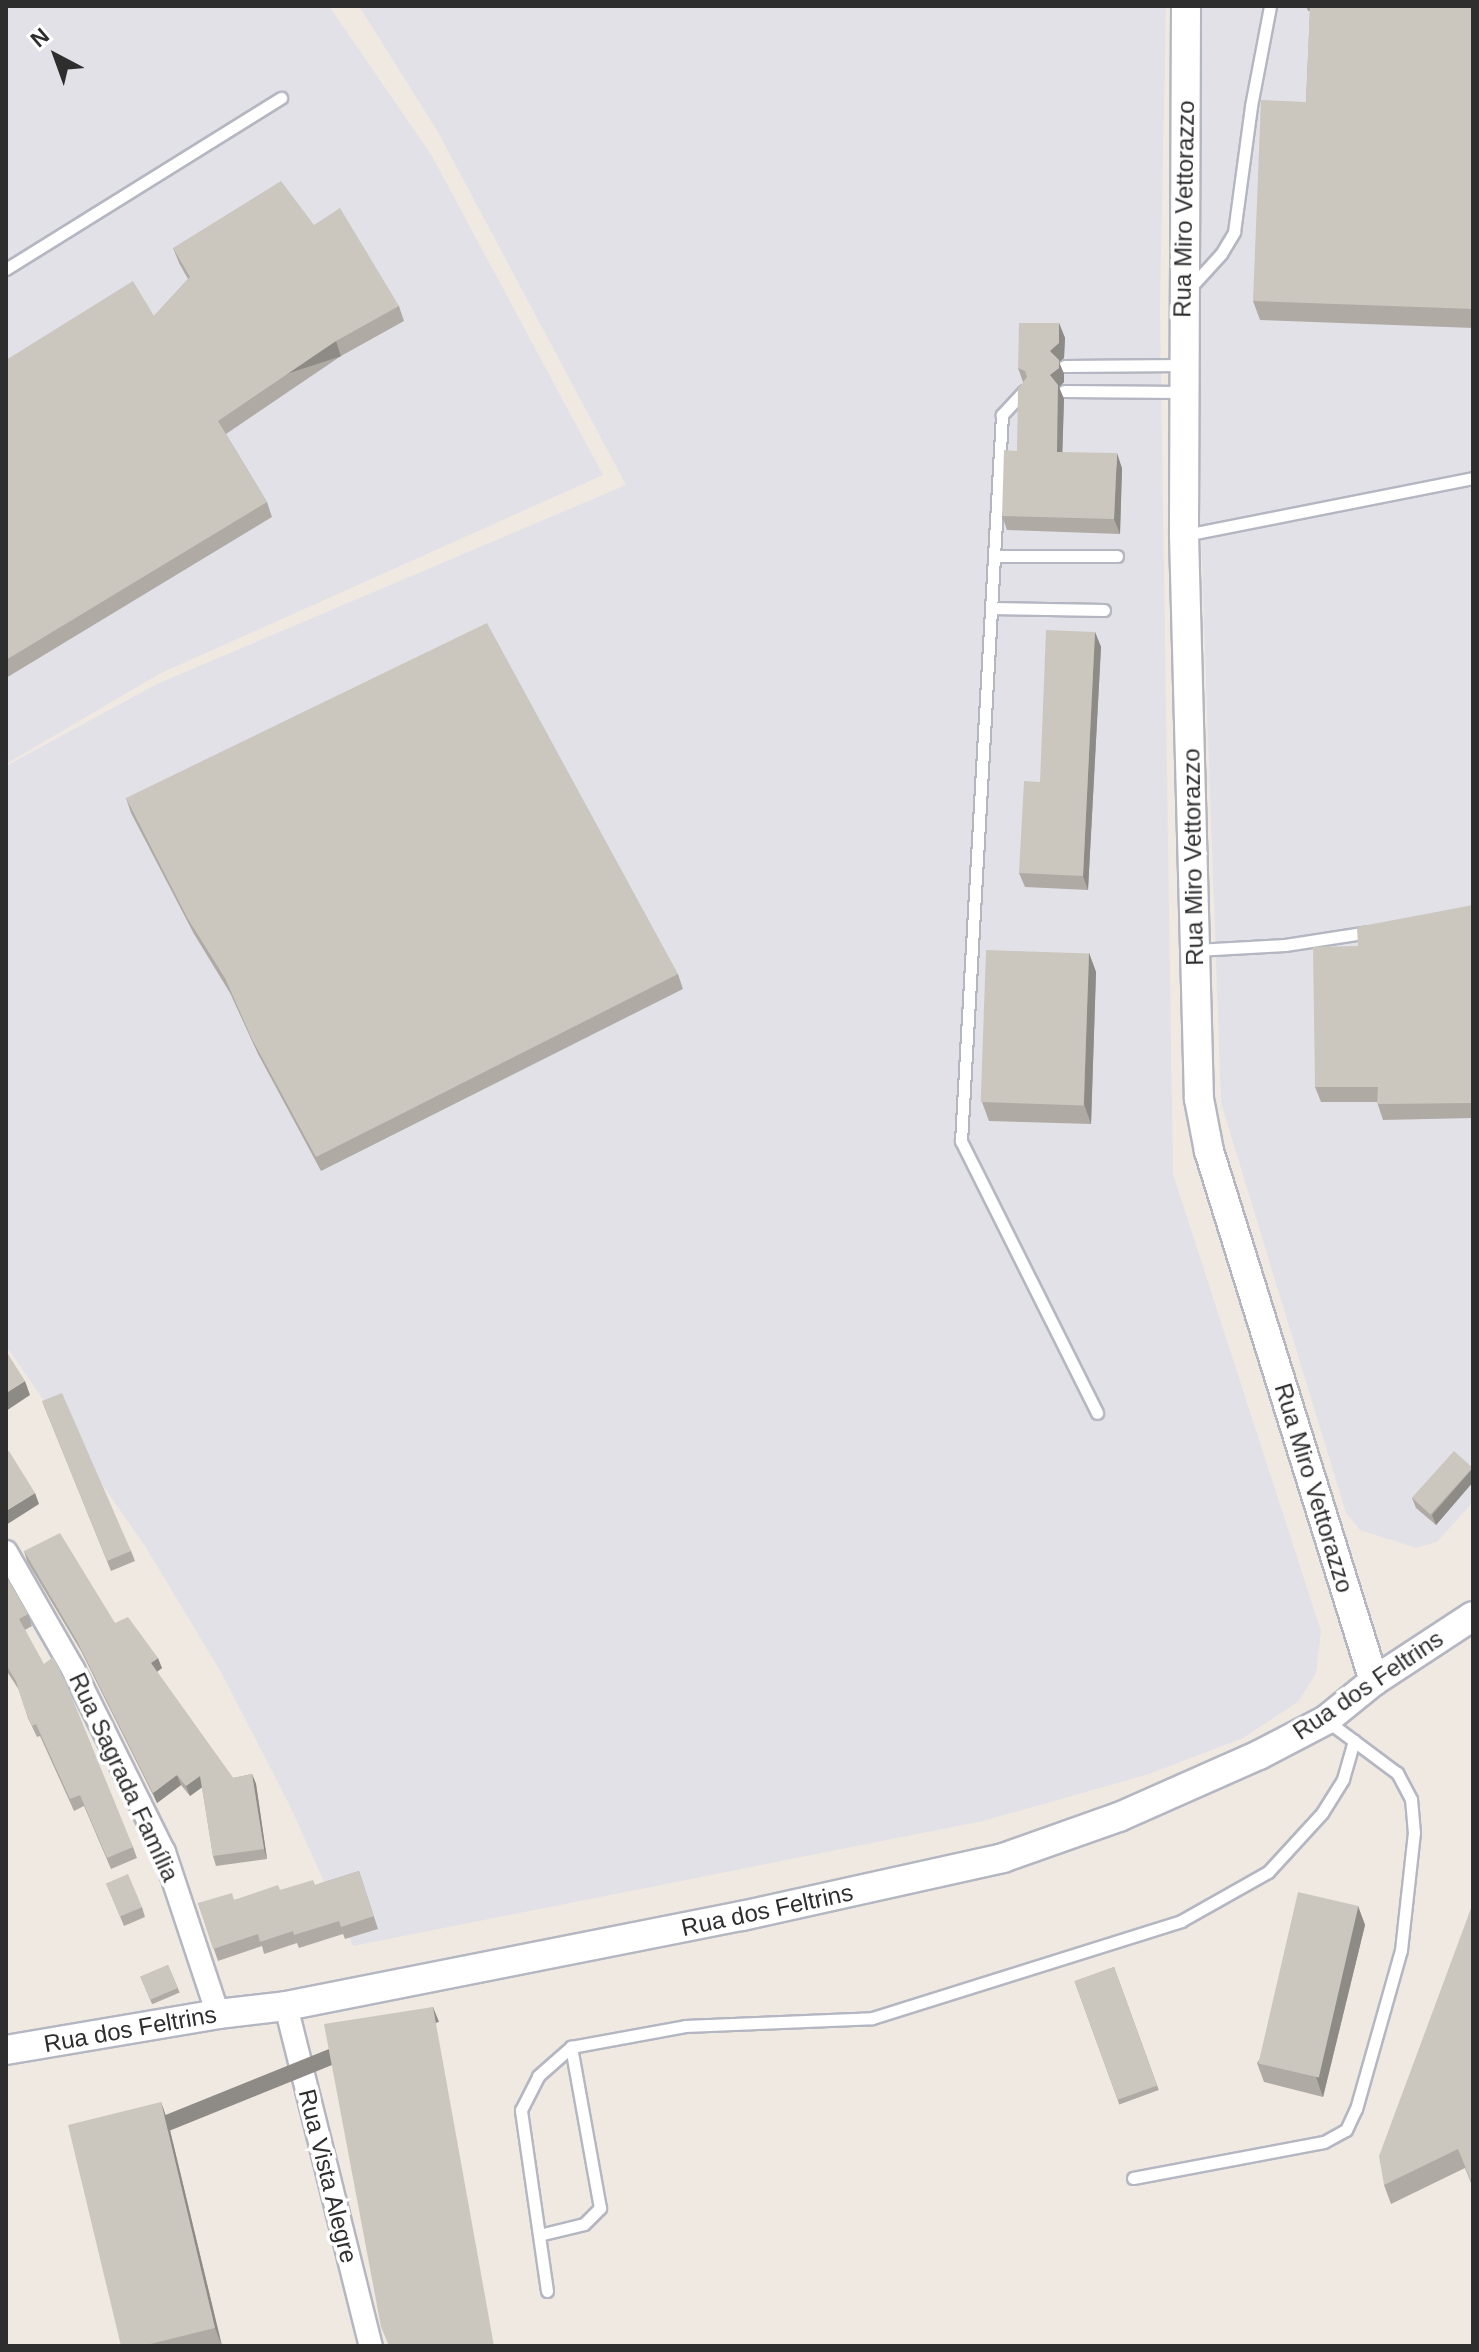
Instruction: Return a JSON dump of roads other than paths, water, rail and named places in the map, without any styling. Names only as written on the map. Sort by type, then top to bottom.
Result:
[{"type":"street","name":"Rua Miro Vettorazzo","points":[[1186,6],[1184,535],[1199,1099],[1209,1151],[1374,1681]]},
{"type":"street","name":"Rua Sagrada Família","points":[[6,1552],[80,1682],[164,1852],[218,2014]]},
{"type":"street","name":"Rua dos Feltrins","points":[[6,2050],[218,2014],[286,2006],[742,1916],[1003,1858],[1119,1817],[1259,1755],[1326,1720],[1374,1681],[1473,1616]]},
{"type":"street","name":"Rua Vista Alegre","points":[[286,2006],[366,2341]]},
{"type":"lane","points":[[1183,295],[1221,254],[1234,232],[1251,106],[1270,6]]},
{"type":"lane","points":[[6,269],[281,98]]},
{"type":"lane","points":[[1064,366],[1183,379]]},
{"type":"lane","points":[[1064,391],[1183,379]]},
{"type":"lane","points":[[1024,391],[1002,415],[961,1141],[1097,1413]]},
{"type":"lane","points":[[1184,535],[1473,478]]},
{"type":"lane","points":[[995,556],[1117,556]]},
{"type":"lane","points":[[991,608],[1104,610]]},
{"type":"lane","points":[[1195,950],[1285,945],[1388,929]]},
{"type":"lane","points":[[1133,2178],[1324,2142],[1346,2130],[1356,2109],[1401,1950],[1414,1833],[1411,1799],[1397,1773],[1326,1720]]},
{"type":"lane","points":[[547,2291],[521,2110],[538,2076],[571,2047],[685,2026],[872,2018],[1181,1921],[1268,1872],[1322,1813],[1343,1779],[1354,1741]]},
{"type":"lane","points":[[539,2235],[584,2224],[600,2208],[571,2047]]}]
